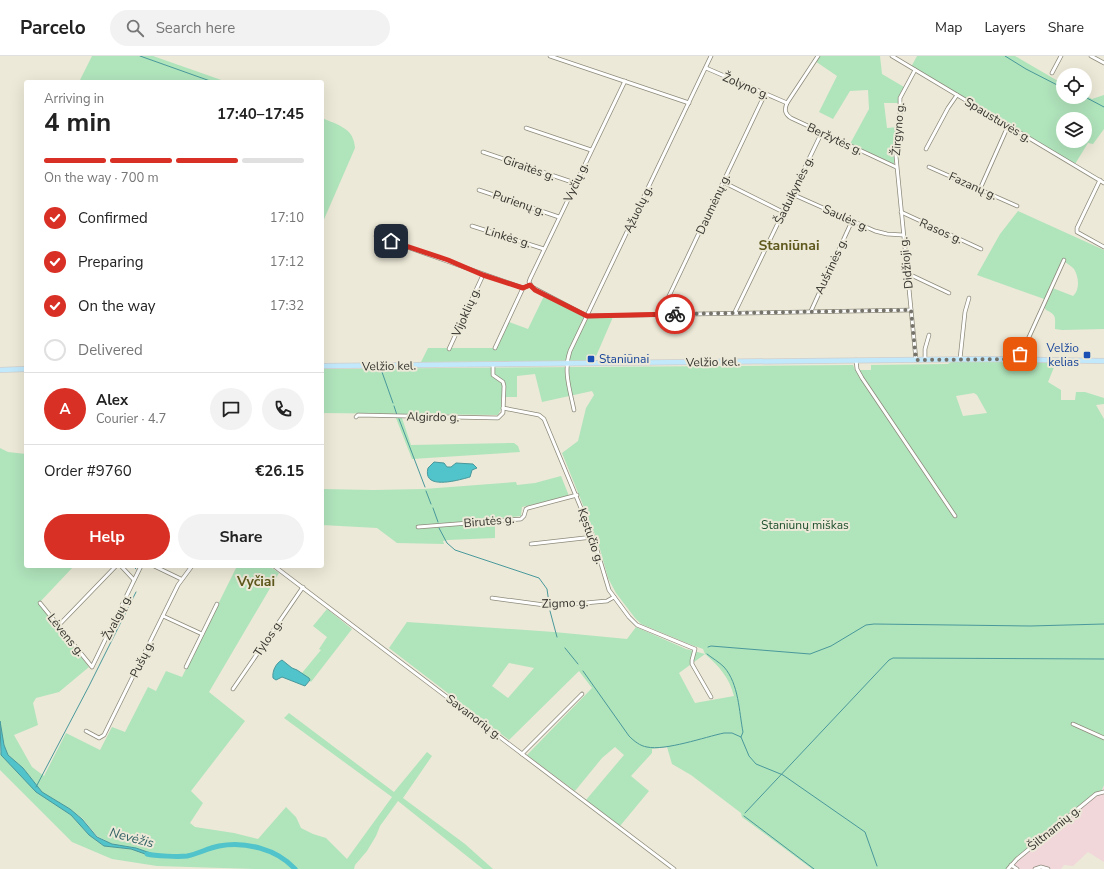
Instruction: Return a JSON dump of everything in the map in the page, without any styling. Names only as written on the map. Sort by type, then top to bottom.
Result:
[{"type":"main road","name":"Velžio kel.","points":[[324,366],[960,359],[1104,361]]},
{"type":"main road","points":[[0,370],[24,370]]},
{"type":"street","points":[[550,56],[689,103]]},
{"type":"street","name":"Ąžuolų g.","points":[[567,364],[570,351],[711,56]]},
{"type":"street","points":[[787,103],[818,56]]},
{"type":"street","name":"Spaustuvės g.","points":[[892,56],[1104,183]]},
{"type":"street","points":[[1052,73],[1062,56]]},
{"type":"street","points":[[1091,56],[1104,63]]},
{"type":"street","name":"Žolyno g.","points":[[706,68],[787,103]]},
{"type":"street","name":"Žirgyno g.","points":[[896,166],[895,146],[900,117],[900,98],[915,70]]},
{"type":"street","name":"Vyčių g.","points":[[530,285],[530,279],[625,81]]},
{"type":"street","name":"Daumėnų g.","points":[[660,315],[765,94]]},
{"type":"street","points":[[926,149],[948,108],[957,95]]},
{"type":"street","name":"Beržytės g.","points":[[787,103],[785,111],[789,117],[896,166]]},
{"type":"street","points":[[980,189],[1008,126]]},
{"type":"street","points":[[526,128],[591,150]]},
{"type":"street","name":"Šaduikynės g.","points":[[735,312],[822,132]]},
{"type":"street","name":"Giraitės g.","points":[[483,152],[575,183]]},
{"type":"street","name":"Didžioji g.","points":[[896,166],[916,360]]},
{"type":"street","name":"Fazanų g.","points":[[929,167],[1017,206]]},
{"type":"street","points":[[1100,180],[1077,228],[1077,232],[1104,247]]},
{"type":"street","points":[[723,182],[783,212]]},
{"type":"street","name":"Purienų g.","points":[[479,190],[559,217]]},
{"type":"street","name":"Saulės g.","points":[[792,194],[881,233],[903,235]]},
{"type":"street","name":"Rasos g.","points":[[901,212],[981,249]]},
{"type":"street","name":"Aušrinės g.","points":[[811,311],[852,221]]},
{"type":"street","name":"Linkės g.","points":[[472,226],[544,249]]},
{"type":"street","points":[[376,236],[523,288],[530,285],[535,290],[587,316],[735,312],[911,310]]},
{"type":"street","points":[[1019,359],[1064,260]]},
{"type":"street","name":"Vijoklių g.","points":[[449,349],[483,275]]},
{"type":"street","points":[[908,276],[914,276],[949,293]]},
{"type":"street","points":[[495,348],[523,288]]},
{"type":"street","points":[[960,359],[965,312],[969,298]]},
{"type":"street","points":[[925,360],[925,349],[928,335]]},
{"type":"street","points":[[856,360],[857,369],[862,378],[955,516]]},
{"type":"street","points":[[493,364],[493,375],[504,384],[504,408]]},
{"type":"street","points":[[567,364],[566,373],[574,410]]},
{"type":"street","name":"Algirdo g.","points":[[356,417],[358,415],[495,418],[502,415],[504,408]]},
{"type":"street","name":"Kęstučio g.","points":[[504,408],[536,414],[544,419],[593,537],[605,582],[614,597],[637,625],[695,649],[692,664],[711,697]]},
{"type":"street","name":"Birutės g.","points":[[418,527],[521,519],[528,508],[576,495]]},
{"type":"street","points":[[531,544],[593,537]]},
{"type":"street","points":[[58,626],[114,568]]},
{"type":"street","points":[[123,568],[134,580]]},
{"type":"street","name":"Žvalgų g.","points":[[92,667],[140,568]]},
{"type":"street","points":[[158,568],[181,579]]},
{"type":"street","name":"Pušų g.","points":[[86,731],[99,738],[104,734],[181,579],[190,568]]},
{"type":"street","name":"Savanorių g.","points":[[277,568],[674,869]]},
{"type":"street","name":"Tylos g.","points":[[233,689],[303,587]]},
{"type":"street","name":"Zigmo g.","points":[[492,598],[552,606],[607,601],[614,597]]},
{"type":"street","name":"Lėvens g.","points":[[40,603],[92,667]]},
{"type":"street","points":[[186,667],[217,604]]},
{"type":"street","points":[[163,616],[202,634]]},
{"type":"street","points":[[522,754],[582,694]]},
{"type":"street","points":[[1073,724],[1104,738]]},
{"type":"street","name":"Šiltnamių g.","points":[[1008,869],[1096,794],[1104,792]]},
{"type":"street","points":[[1011,865],[1017,869]]},
{"type":"street","points":[[1035,869],[1041,866],[1048,869]]},
{"type":"shaded area","points":[[1104,785],[1104,862],[1088,852],[1073,866],[1064,865],[1061,869],[1008,869],[1101,792]]},
{"type":"green space","points":[[92,56],[153,56],[221,80],[80,80]]},
{"type":"green space","points":[[818,56],[880,56],[882,74],[904,87],[898,103],[884,103],[887,128],[898,127],[894,147],[894,164],[850,144],[869,109],[868,90],[850,91],[833,119],[819,112],[837,76],[815,61]]},
{"type":"green space","points":[[917,56],[1015,56],[1056,80],[1056,104],[1092,104],[1092,99],[1104,95],[1104,129],[1093,144],[1092,112],[1056,112],[1056,148],[1085,148],[1075,164],[911,67]]},
{"type":"green space","points":[[324,119],[344,128],[352,136],[355,148],[324,219]]},
{"type":"green space","points":[[1018,211],[1104,250],[1104,329],[1055,329],[1054,315],[1044,307],[1047,300],[977,275],[1000,234]],"holes":[[[1063,261],[1074,269],[1077,276],[1078,287],[1073,296],[1050,287]]]},
{"type":"green space","points":[[544,296],[588,318],[613,317],[594,361],[421,362],[428,348],[497,348],[509,322],[528,329]]},
{"type":"green space","name":"Staniūnų miškas","points":[[956,359],[1057,360],[1048,382],[1061,390],[1061,400],[1075,400],[1076,392],[1085,392],[1104,398],[1104,404],[1096,405],[1104,419],[1104,785],[1101,792],[1026,851],[1008,869],[812,869],[742,817],[741,813],[691,775],[672,764],[667,747],[652,749],[652,753],[631,776],[649,791],[620,826],[586,800],[624,755],[615,747],[602,758],[575,791],[527,755],[592,688],[579,671],[509,740],[389,648],[407,622],[554,632],[627,639],[636,627],[686,649],[705,654],[703,649],[641,624],[616,593],[608,578],[598,542],[562,453],[578,441],[586,408],[594,395],[592,391],[542,402],[535,374],[517,376],[517,397],[501,397],[501,409],[498,415],[324,413],[324,369],[853,365],[855,370],[871,370],[871,365],[948,364]],"holes":[[[974,393],[977,395],[987,413],[963,416],[956,396]],[[705,654],[726,678],[734,696],[695,703],[679,673]],[[509,663],[534,668],[508,698],[492,686]]]},
{"type":"green space","points":[[396,418],[402,418],[411,445],[514,443],[518,446],[520,452],[412,459]]},
{"type":"green space","points":[[0,448],[8,452],[24,454],[24,568],[72,568],[39,603],[89,667],[59,692],[36,698],[33,703],[38,725],[14,735],[32,767],[44,776],[66,733],[100,750],[112,727],[125,732],[148,687],[156,691],[166,671],[182,677],[236,568],[272,568],[279,573],[209,692],[245,721],[191,791],[203,803],[190,823],[195,827],[234,833],[258,839],[286,807],[296,817],[301,828],[326,838],[347,859],[392,797],[284,718],[289,713],[394,792],[427,752],[432,756],[403,798],[465,844],[493,869],[483,869],[398,801],[380,826],[367,851],[355,865],[354,869],[255,869],[157,866],[112,859],[72,842],[0,770],[0,752],[36,792],[71,815],[89,835],[104,846],[131,849],[148,855],[155,855],[136,848],[112,844],[97,836],[82,818],[42,792],[23,768],[8,755],[4,745],[0,721]]},
{"type":"green space","points":[[561,476],[569,496],[522,507],[521,516],[495,519],[495,538],[448,540],[443,541],[444,544],[397,543],[377,528],[324,525],[324,489],[424,489],[516,482],[517,485],[535,483]]},
{"type":"green space","points":[[327,609],[352,629],[311,682],[302,673],[321,650],[319,649],[327,637],[313,626]]},
{"type":"water","points":[[434,462],[444,463],[447,467],[451,467],[456,463],[473,464],[477,468],[472,470],[470,477],[450,482],[436,482],[430,480],[428,475],[428,468]]},
{"type":"water","points":[[282,660],[309,678],[310,680],[305,686],[282,677],[276,680],[273,678],[275,668]]},
{"type":"water","points":[[0,721],[4,745],[8,755],[23,768],[42,792],[70,809],[82,819],[97,837],[112,844],[136,848],[156,855],[148,855],[131,849],[104,846],[89,835],[71,815],[36,792],[1,755]]},
{"type":"waterway","points":[[140,56],[207,80]]},
{"type":"waterway","points":[[1005,56],[1056,84]]},
{"type":"waterway","points":[[1092,101],[1104,107]]},
{"type":"waterway","points":[[382,372],[393,403]]},
{"type":"waterway","points":[[394,406],[397,415]]},
{"type":"waterway","points":[[399,419],[425,487]]},
{"type":"waterway","points":[[426,491],[431,504]]},
{"type":"waterway","points":[[433,508],[438,522]]},
{"type":"waterway","points":[[439,528],[447,543],[455,550],[539,578],[547,589],[549,603]]},
{"type":"waterway","points":[[36,787],[136,592]]},
{"type":"waterway","points":[[550,611],[557,637]]},
{"type":"waterway","points":[[708,647],[711,646],[810,654],[831,646],[866,625],[874,624],[1030,626],[1104,624]]},
{"type":"waterway","points":[[565,648],[578,664]]},
{"type":"waterway","points":[[707,654],[724,667],[733,682],[738,698],[743,732],[741,737]]},
{"type":"waterway","points":[[745,813],[889,660],[893,658],[1104,659]]},
{"type":"waterway","points":[[583,671],[629,736],[642,746],[655,748],[664,747],[724,733],[732,733],[741,737],[749,756],[756,764],[783,775],[865,832],[877,866]]},
{"type":"waterway","points":[[744,816],[814,869]]},
{"type":"waterway","name":"Nevėžis","points":[[147,854],[187,856],[219,846],[250,846],[260,848],[279,856],[295,869]]},
{"type":"way so far","points":[[675,314],[911,310],[916,360],[1019,359],[1020,354]]},
{"type":"place","name":"Velžio kelias","points":[[1087,355]]},
{"type":"place","name":"Staniūnai","points":[[591,359]]},
{"type":"district","name":"Staniūnai","points":[[789,245]]},
{"type":"district","name":"Vyčiai","points":[[256,581]]},
{"type":"route","points":[[391,241],[448,260],[483,275],[523,288],[530,285],[535,290],[587,316],[675,314]]}]
